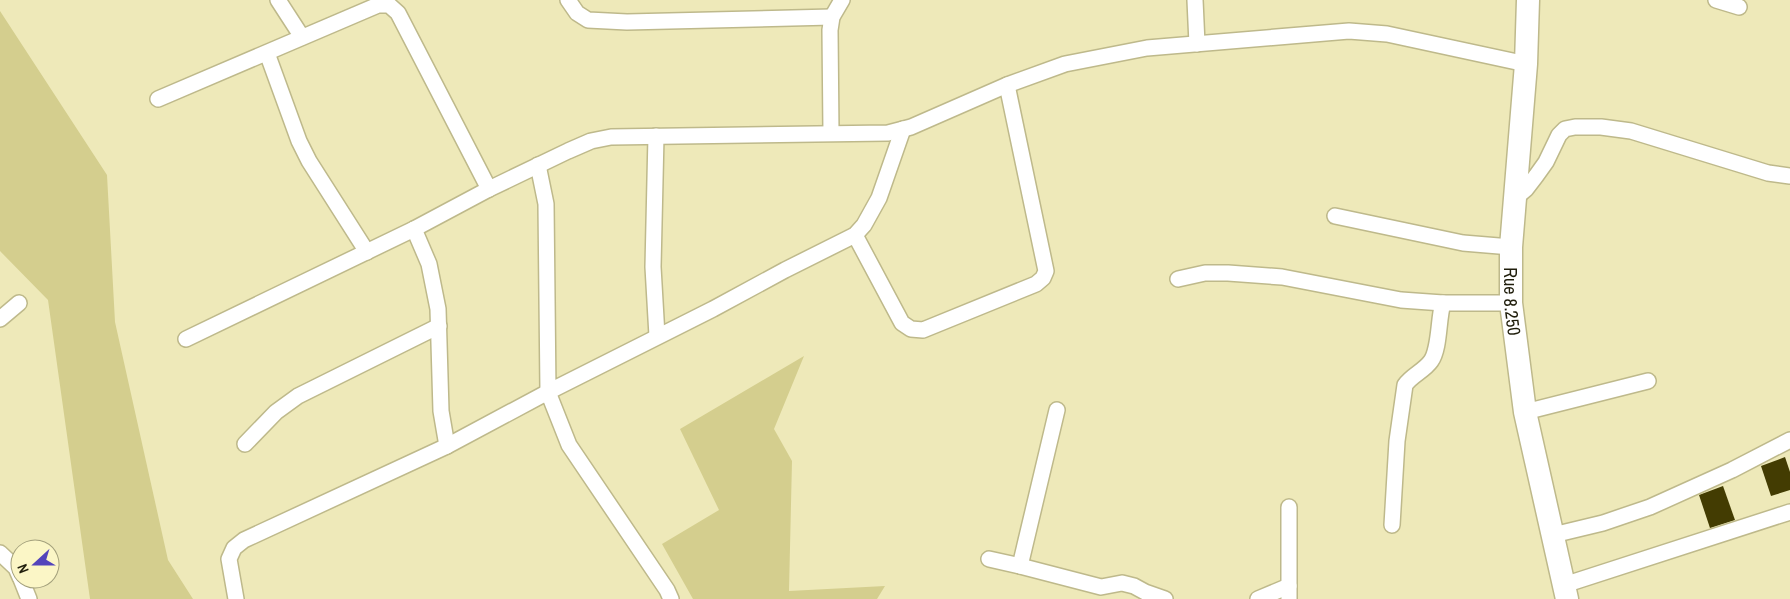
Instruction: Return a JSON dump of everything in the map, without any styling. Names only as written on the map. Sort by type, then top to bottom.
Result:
[{"type":"highway","name":"Rue 8.250","points":[[1528,0],[1526,64],[1511,247],[1511,303],[1526,412],[1565,592]]},
{"type":"street","points":[[278,0],[302,38]]},
{"type":"street","points":[[568,0],[577,14],[588,20],[627,22],[832,18]]},
{"type":"street","points":[[831,133],[830,30],[832,18],[842,0]]},
{"type":"street","points":[[1195,0],[1197,44]]},
{"type":"street","points":[[1716,0],[1739,7]]},
{"type":"street","points":[[158,99],[378,5],[389,6],[398,13],[489,189]]},
{"type":"street","points":[[186,340],[414,229],[489,189],[591,141],[611,137],[888,133],[904,129],[1007,85],[1065,64],[1105,55],[1147,48],[1349,31],[1387,34],[1526,64]]},
{"type":"street","points":[[266,53],[299,141],[309,161],[367,252]]},
{"type":"street","points":[[855,235],[902,323],[911,329],[923,330],[1036,284],[1043,278],[1046,271],[1007,85]]},
{"type":"street","points":[[1514,199],[1526,189],[1546,162],[1559,135],[1565,129],[1575,128],[1601,127],[1631,131],[1768,173],[1790,176]]},
{"type":"street","points":[[236,599],[229,559],[234,548],[244,540],[447,446],[548,392],[855,235],[864,225],[879,198],[904,129]]},
{"type":"street","points":[[656,136],[654,267],[657,336]]},
{"type":"street","points":[[538,165],[546,204],[548,392],[569,445],[667,590],[671,599]]},
{"type":"street","points":[[1335,216],[1463,243],[1511,247]]},
{"type":"street","points":[[414,229],[429,264],[438,309],[441,411],[447,446]]},
{"type":"street","points":[[1178,279],[1204,273],[1228,273],[1282,277],[1401,300],[1443,303],[1511,303]]},
{"type":"street","points":[[0,319],[19,303]]},
{"type":"street","points":[[1392,524],[1397,441],[1404,385],[1408,379],[1432,360],[1438,339],[1439,315],[1443,303]]},
{"type":"street","points":[[245,444],[276,412],[298,396],[439,326]]},
{"type":"street","points":[[1526,412],[1648,381]]},
{"type":"street","points":[[1020,566],[1057,410]]},
{"type":"street","points":[[1553,535],[1603,523],[1650,507],[1732,470],[1790,440]]},
{"type":"street","points":[[1258,599],[1289,593],[1289,506]]},
{"type":"street","points":[[1565,592],[1790,512]]},
{"type":"street","points":[[0,553],[10,562]]},
{"type":"street","points":[[989,560],[1020,566],[1101,593],[1122,583],[1165,599]]},
{"type":"shaded area","points":[[0,11],[107,175],[115,322],[168,560],[193,599],[90,599],[48,300],[0,251]]},
{"type":"shaded area","points":[[804,356],[774,429],[792,461],[789,591],[885,586],[877,599],[693,599],[662,544],[719,510],[680,429]]},
{"type":"building","points":[[1785,457],[1790,472],[1790,490],[1771,496],[1761,466]]},
{"type":"building","points":[[1723,486],[1735,520],[1710,528],[1699,495]]}]
